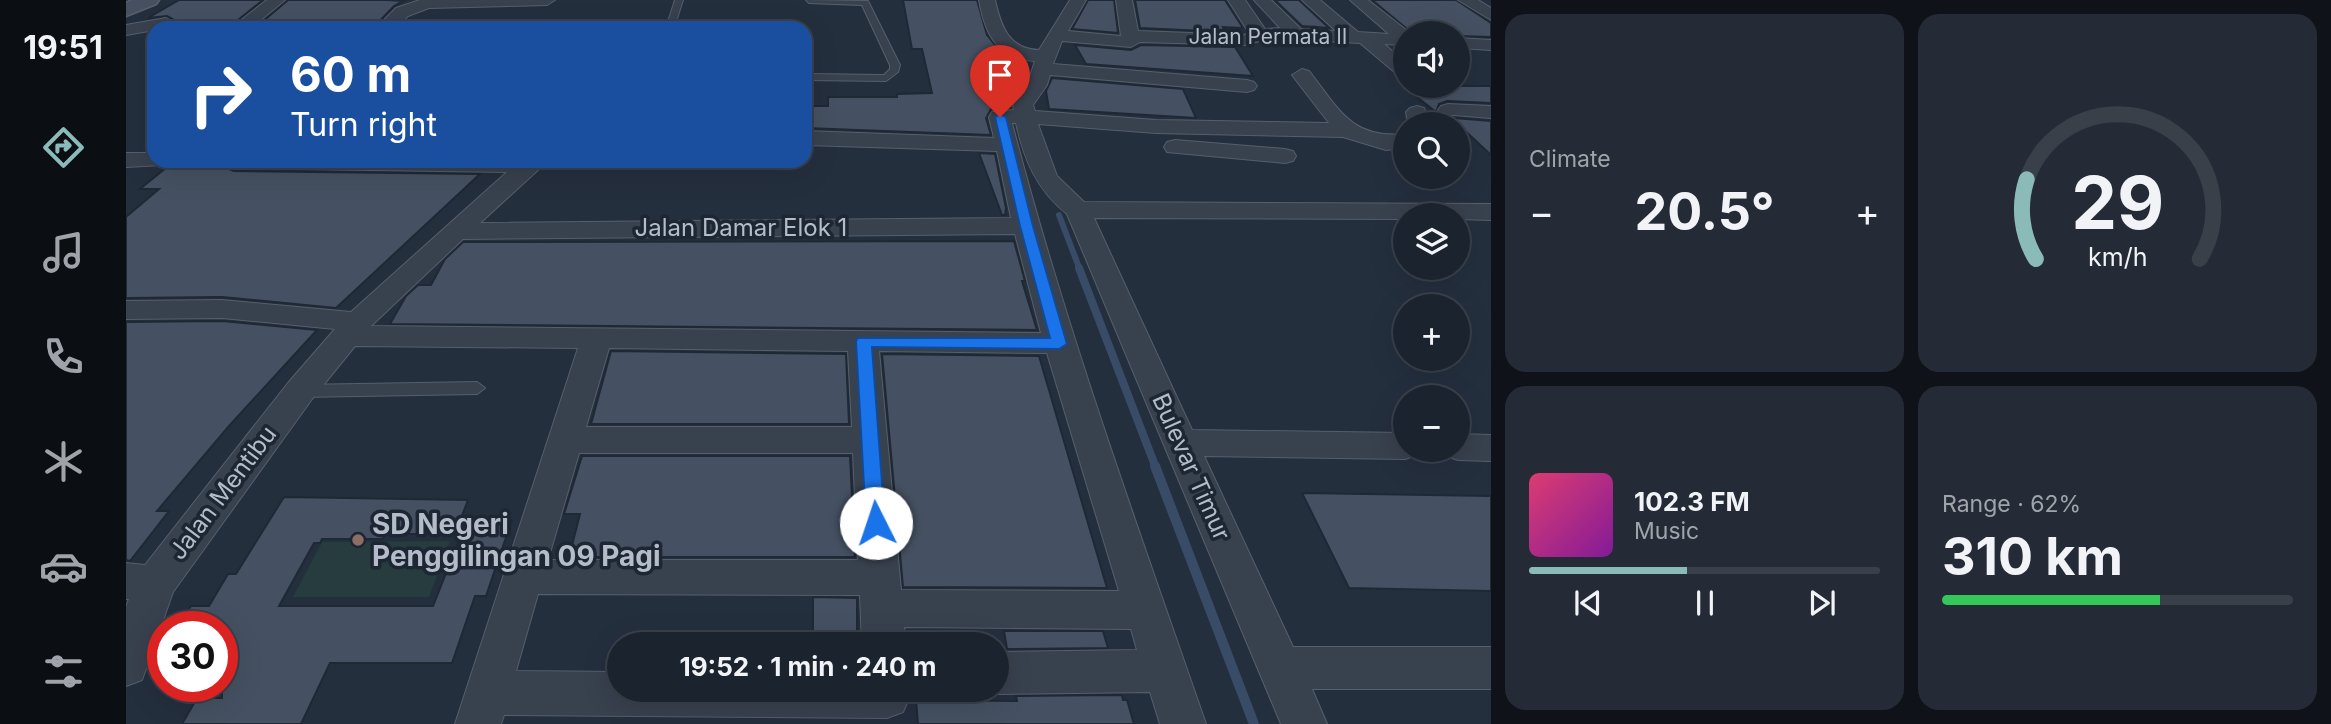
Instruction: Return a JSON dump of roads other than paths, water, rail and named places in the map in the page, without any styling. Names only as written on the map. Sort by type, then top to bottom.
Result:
[{"type":"street","points":[[126,10],[149,0]]},
{"type":"street","points":[[249,21],[276,0]]},
{"type":"street","points":[[392,21],[402,12],[427,3],[547,0]]},
{"type":"street","points":[[987,0],[988,12],[1007,46],[1016,53],[1044,61],[1247,86]]},
{"type":"street","points":[[1078,0],[1044,61],[1037,85],[1023,105],[1045,177],[1057,195],[1078,210],[1491,212]]},
{"type":"street","points":[[1124,0],[1130,36]]},
{"type":"street","points":[[1236,0],[1243,8],[1250,26],[1260,34]]},
{"type":"street","points":[[1262,0],[1296,34]]},
{"type":"street","points":[[1310,0],[1393,62]]},
{"type":"street","points":[[1358,0],[1393,29]]},
{"type":"street","points":[[1466,0],[1491,15]]},
{"type":"street","points":[[126,30],[147,26]]},
{"type":"street","name":"Jalan Permata II","points":[[1057,35],[1131,42],[1130,36],[1245,40],[1260,34],[1393,38]]},
{"type":"street","points":[[1470,44],[1491,45]]},
{"type":"street","points":[[1016,53],[1016,74]]},
{"type":"street","points":[[1302,75],[1345,130]]},
{"type":"street","points":[[1183,724],[1059,344],[1026,226],[1000,109],[1027,124],[1285,156]]},
{"type":"street","points":[[1448,110],[1491,112]]},
{"type":"street","points":[[1027,124],[1345,130],[1386,143],[1393,142]]},
{"type":"street","points":[[812,138],[1007,145]]},
{"type":"street","points":[[126,160],[147,160]]},
{"type":"street","points":[[352,329],[525,168]]},
{"type":"street","name":"Bulevar Timur","points":[[1078,210],[1304,724]]},
{"type":"street","name":"Jalan Damar Elok 1","points":[[456,230],[1026,226]]},
{"type":"street","points":[[126,310],[222,309],[352,329],[596,339],[1059,344]]},
{"type":"street","name":"Jalan Mentibu","points":[[126,665],[140,582],[352,329]]},
{"type":"street","points":[[596,339],[483,708],[887,703]]},
{"type":"street","points":[[863,341],[882,610]]},
{"type":"street","points":[[565,440],[870,440]]},
{"type":"street","points":[[1181,443],[1393,446]]},
{"type":"street","points":[[1470,447],[1491,448]]},
{"type":"street","points":[[523,577],[882,610],[1145,610]]},
{"type":"street","points":[[1279,668],[1491,668]]},
{"type":"street","points":[[1009,673],[1166,671]]},
{"type":"lane","points":[[672,21],[679,0]]},
{"type":"lane","points":[[809,1],[865,3],[895,70],[886,78],[812,76]]},
{"type":"lane","points":[[300,391],[477,388]]},
{"type":"waterway","points":[[1059,215],[1080,270]]},
{"type":"waterway","points":[[1079,268],[1156,468]]},
{"type":"waterway","points":[[1155,466],[1254,724]]},
{"type":"place","name":"SD Negeri Penggilingan 09 Pagi","points":[[358,540]]}]
